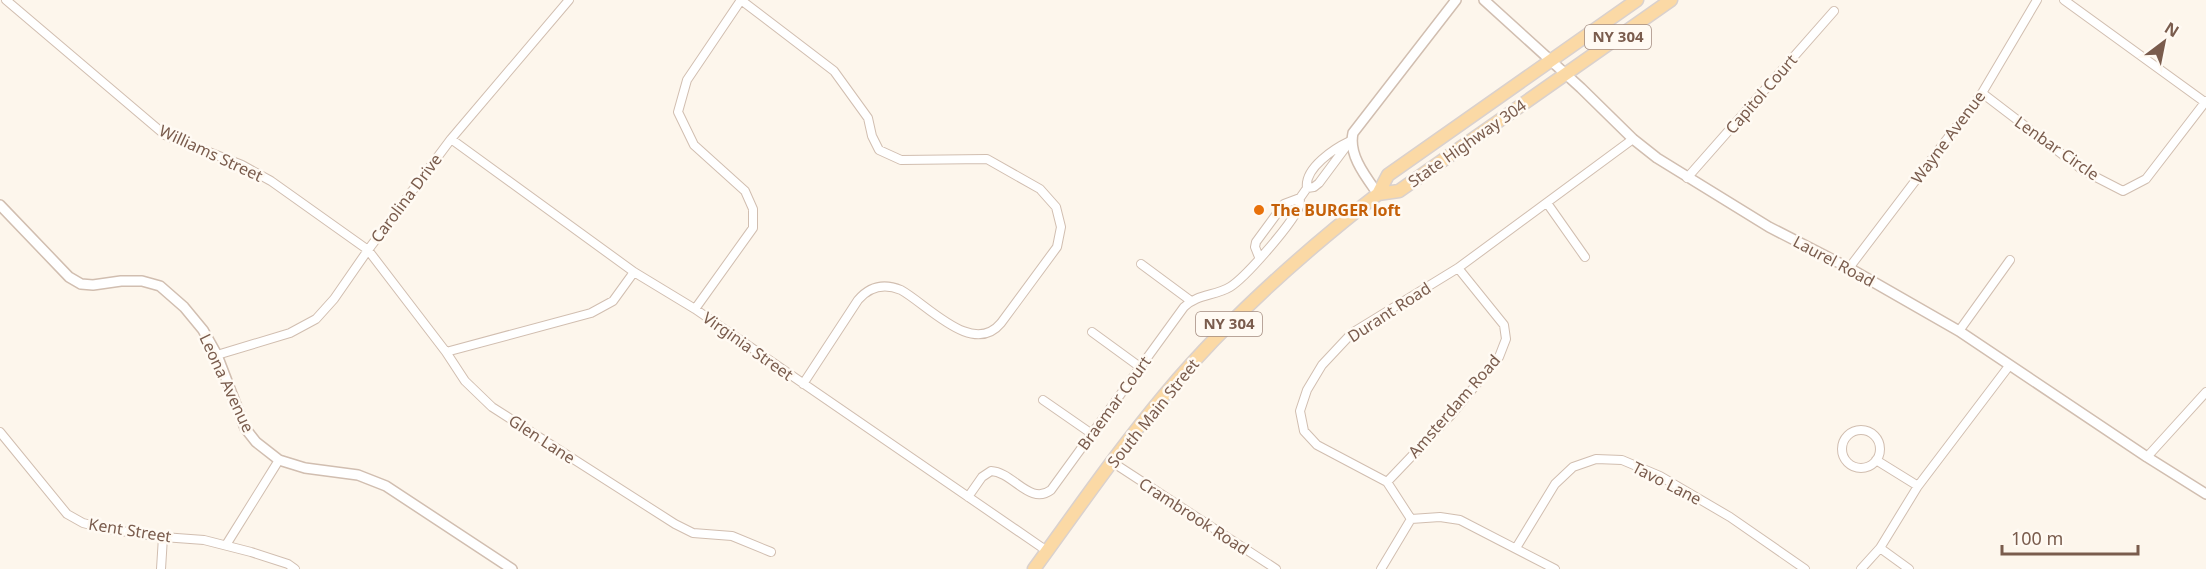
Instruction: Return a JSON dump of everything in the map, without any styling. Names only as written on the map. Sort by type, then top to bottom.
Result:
[{"type":"main road","name":"State Highway 304","points":[[1378,194],[1388,175],[1637,0]]},
{"type":"main road","name":"State Highway 304","points":[[1378,194],[1399,191],[1671,0]]},
{"type":"main road","name":"South Main Street","points":[[1034,569],[1112,462],[1171,388],[1238,315],[1304,254],[1378,194]]},
{"type":"street","name":"Williams Street","points":[[6,0],[165,135],[242,165],[271,181],[368,250]]},
{"type":"street","name":"Carolina Drive","points":[[217,355],[290,333],[316,319],[334,299],[451,138],[569,0]]},
{"type":"street","points":[[695,309],[753,228],[753,209],[745,191],[694,145],[678,112],[687,80],[741,0],[834,71],[868,118],[872,136],[879,150],[900,160],[987,159],[1040,189],[1056,207],[1061,227],[1057,248],[994,331],[985,336],[966,333],[901,290],[889,286],[877,286],[858,300],[803,384]]},
{"type":"street","points":[[1378,194],[1359,163],[1352,140],[1356,126],[1456,0]]},
{"type":"street","name":"Laurel Road","points":[[1484,0],[1633,139],[1687,178],[1769,227],[1849,268],[1959,332],[2206,494]]},
{"type":"street","name":"Wayne Avenue","points":[[1849,268],[1982,93],[2037,0]]},
{"type":"street","points":[[2064,0],[2206,102]]},
{"type":"street","name":"Capitol Court","points":[[1687,178],[1834,11]]},
{"type":"street","name":"Lenbar Circle","points":[[1982,93],[2084,171],[2123,191],[2146,179],[2206,102]]},
{"type":"street","name":"Virginia Street","points":[[451,138],[634,272],[695,309],[1047,551]]},
{"type":"street","name":"Durant Road","points":[[1411,519],[1387,482],[1317,445],[1304,431],[1300,411],[1307,390],[1322,365],[1352,333],[1458,268],[1633,139]]},
{"type":"street","points":[[1300,198],[1284,204],[1258,238],[1255,247],[1259,257],[1297,212],[1300,198],[1307,188],[1308,178],[1325,156],[1334,148],[1352,140]]},
{"type":"street","points":[[1547,203],[1585,257]]},
{"type":"street","name":"Leona Avenue","points":[[0,205],[69,277],[81,284],[142,281],[160,286],[184,307],[203,330],[217,355],[245,428],[256,442],[279,460],[305,468],[358,475],[386,486],[512,569]]},
{"type":"street","name":"Glen Lane","points":[[368,250],[446,352],[465,381],[492,406],[675,524],[693,533],[732,536],[771,552]]},
{"type":"street","name":"Braemar Court","points":[[968,497],[982,477],[992,471],[1005,474],[1033,494],[1045,494],[1054,487],[1181,311],[1191,301],[1231,286],[1259,257]]},
{"type":"street","points":[[1959,332],[2010,260]]},
{"type":"street","points":[[1141,264],[1191,301]]},
{"type":"street","name":"Amsterdam Road","points":[[1387,482],[1451,415],[1500,357],[1506,339],[1504,325],[1458,268]]},
{"type":"street","points":[[446,352],[591,313],[613,301],[634,272]]},
{"type":"street","points":[[1092,332],[1140,367]]},
{"type":"street","points":[[1861,569],[1880,548],[1918,486],[2009,366]]},
{"type":"street","points":[[2147,457],[2206,392]]},
{"type":"street","points":[[1043,399],[1092,434]]},
{"type":"street","points":[[1862,430],[1872,434],[1880,451],[1876,460],[1866,467],[1851,464],[1843,454],[1845,438],[1855,431],[1862,430]]},
{"type":"street","name":"Kent Street","points":[[0,432],[68,514],[83,523],[106,529],[204,540],[288,564],[295,569]]},
{"type":"street","name":"Tavo Lane","points":[[1516,548],[1555,484],[1573,467],[1596,459],[1622,460],[1660,476],[1730,517],[1805,569]]},
{"type":"street","points":[[226,545],[279,460]]},
{"type":"street","points":[[1876,460],[1918,486]]},
{"type":"street","name":"Crambrook Road","points":[[1112,462],[1276,569]]},
{"type":"street","points":[[1382,569],[1411,519],[1440,517],[1460,520],[1555,569]]},
{"type":"street","points":[[161,569],[163,537]]},
{"type":"street","points":[[1880,548],[1909,569]]},
{"type":"place","name":"The BURGER loft","points":[[1259,210]]}]
